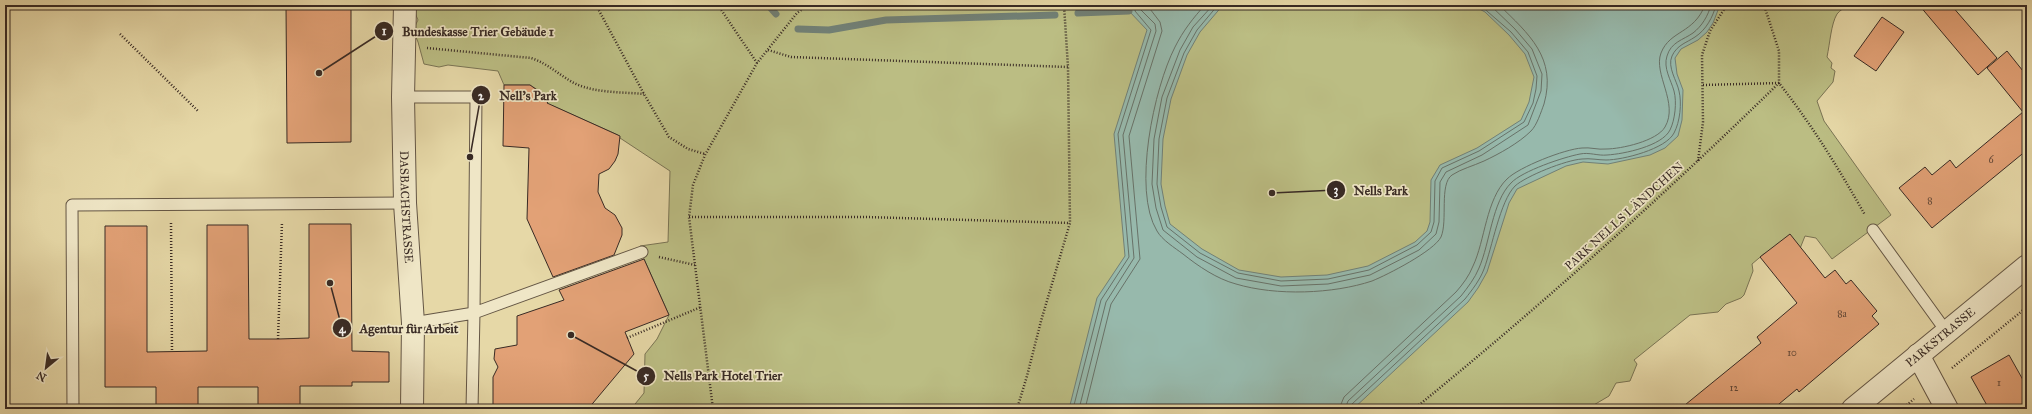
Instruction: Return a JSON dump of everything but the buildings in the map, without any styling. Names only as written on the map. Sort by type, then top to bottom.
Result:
[{"type":"street","name":"DASBACHSTRASSE","points":[[405,5],[403,98],[405,203],[413,323],[412,409]]},
{"type":"street","name":"PARKSTRASSE","points":[[1854,409],[1946,331],[2027,266]]},
{"type":"street","points":[[1918,355],[1947,409]]},
{"type":"lane","points":[[403,98],[476,97],[472,409]]},
{"type":"lane","points":[[73,409],[72,205],[405,203]]},
{"type":"lane","points":[[1873,230],[1946,331]]},
{"type":"lane","points":[[413,323],[474,313],[642,252]]},
{"type":"path","points":[[596,5],[644,94],[670,137],[688,149],[705,154]]},
{"type":"path","points":[[718,5],[757,63]]},
{"type":"path","points":[[713,409],[689,217],[692,185],[705,154],[757,63],[797,13],[808,5]]},
{"type":"path","points":[[1017,409],[1027,376],[1040,321],[1070,223],[1068,67],[1064,5]]},
{"type":"path","points":[[1698,162],[1703,122],[1702,55],[1710,31],[1727,5]]},
{"type":"path","points":[[1764,5],[1779,51],[1779,83],[1804,114],[1834,162],[1873,230]]},
{"type":"path","points":[[120,34],[198,111]]},
{"type":"path","points":[[403,47],[469,51],[531,58],[544,62],[569,81],[586,88],[644,94]]},
{"type":"path","points":[[767,50],[791,57],[1068,67]]},
{"type":"path","points":[[1703,85],[1779,83]]},
{"type":"path","name":"PARK NELLS LÄNDCHEN","points":[[1414,409],[1565,281],[1698,162],[1779,83]]},
{"type":"path","points":[[171,204],[172,352]]},
{"type":"path","points":[[278,339],[283,204]]},
{"type":"path","points":[[689,217],[866,217],[1070,223]]},
{"type":"path","points":[[642,252],[695,265]]},
{"type":"path","points":[[627,338],[701,307]]},
{"type":"path","points":[[1902,409],[2027,307]]},
{"type":"green space","points":[[414,5],[1846,5],[1837,14],[1833,23],[1827,57],[1832,63],[1831,68],[1835,71],[1833,82],[1817,101],[1824,121],[1891,215],[1832,259],[1816,238],[1805,236],[1799,251],[1765,253],[1752,264],[1753,271],[1744,295],[1741,298],[1726,304],[1718,312],[1690,315],[1634,360],[1637,364],[1630,381],[1616,383],[1609,396],[1587,409],[631,409],[644,393],[645,354],[657,339],[669,315],[644,259],[640,246],[668,242],[670,171],[620,138],[618,135],[553,106],[544,109],[550,98],[530,85],[504,85],[498,71],[448,65],[439,67],[424,64],[413,30],[418,20],[413,8]]},
{"type":"water","points":[[1133,5],[1223,5],[1200,32],[1187,55],[1171,99],[1163,139],[1161,184],[1165,206],[1170,224],[1202,249],[1239,270],[1281,277],[1327,275],[1368,266],[1415,242],[1427,231],[1430,222],[1431,180],[1440,165],[1477,148],[1521,120],[1529,102],[1534,77],[1525,54],[1509,35],[1485,12],[1472,5],[1720,5],[1713,23],[1707,32],[1698,40],[1681,49],[1675,58],[1677,74],[1683,90],[1682,120],[1678,136],[1665,148],[1650,155],[1608,164],[1583,162],[1566,166],[1517,189],[1509,203],[1487,272],[1468,302],[1353,409],[1069,409],[1097,298],[1125,256],[1114,134],[1147,30],[1129,11]]},
{"type":"waterway","points":[[768,5],[776,14]]},
{"type":"waterway","points":[[1078,13],[1129,11]]},
{"type":"waterway","points":[[798,29],[829,30],[886,20],[1055,15]]},
{"type":"place","name":"Bundeskasse Trier Gebäude 1","points":[[319,73]]},
{"type":"place","name":"Nell's Park","points":[[470,157]]},
{"type":"place","name":"Nells Park","points":[[1272,193]]},
{"type":"place","name":"Agentur für Arbeit","points":[[330,283]]},
{"type":"place","name":"Nells Park Hotel Trier","points":[[571,335]]}]
